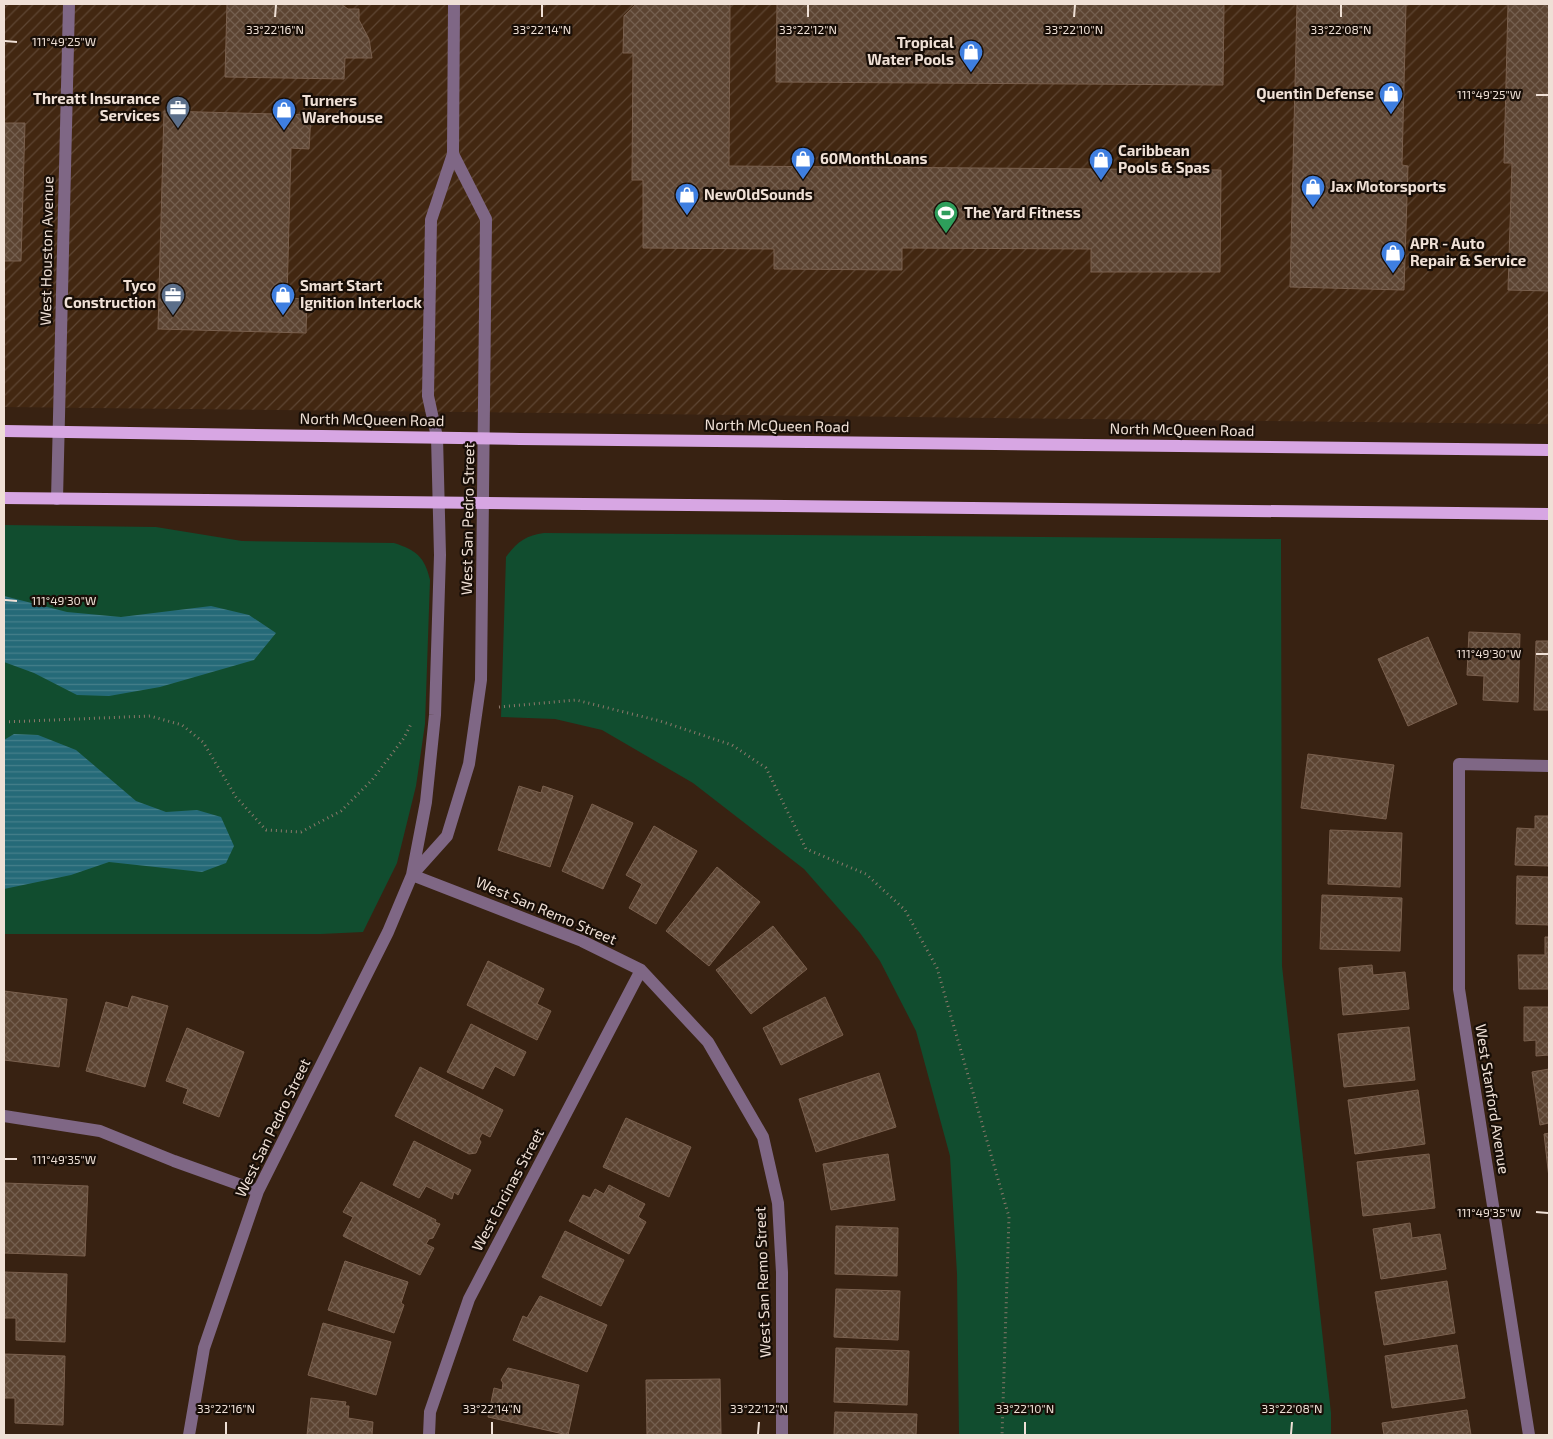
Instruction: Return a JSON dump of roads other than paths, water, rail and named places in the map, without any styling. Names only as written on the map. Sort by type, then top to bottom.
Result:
[{"type":"main road","name":"North McQueen Road","points":[[4,431],[1549,450]]},
{"type":"main road","points":[[4,498],[1549,514]]},
{"type":"street","name":"West Houston Avenue","points":[[57,499],[69,4]]},
{"type":"street","name":"West San Pedro Street","points":[[188,1435],[204,1348],[258,1191],[388,932],[412,875],[426,802],[435,715],[440,556],[438,437],[428,396],[431,220],[453,154],[454,4]]},
{"type":"street","name":"West San Pedro Street","points":[[412,875],[447,836],[469,764],[481,680],[486,220],[453,154]]},
{"type":"street","name":"West Stanford Avenue","points":[[1529,1435],[1459,988],[1459,764],[1549,766]]},
{"type":"street","name":"West San Remo Street","points":[[412,875],[582,941],[641,970],[708,1042],[763,1137],[778,1203],[782,1262],[782,1435]]},
{"type":"street","name":"West Encinas Street","points":[[430,1435],[430,1412],[469,1299],[641,970]]},
{"type":"street","points":[[4,1116],[100,1131],[174,1161],[258,1191]]},
{"type":"water","points":[[4,596],[67,612],[121,617],[211,606],[249,615],[276,633],[254,660],[160,687],[109,696],[77,695],[34,673],[4,662]]},
{"type":"water","points":[[14,734],[38,735],[76,750],[136,801],[166,812],[197,810],[221,817],[234,846],[226,863],[202,872],[109,862],[71,875],[4,889],[4,740]]},
{"type":"place","name":"Tropical Water Pools","points":[[971,73]]},
{"type":"place","name":"Quentin Defense","points":[[1391,115]]},
{"type":"place","name":"Threatt Insurance Services","points":[[178,129]]},
{"type":"place","name":"Turners Warehouse","points":[[284,131]]},
{"type":"place","name":"60MonthLoans","points":[[803,180]]},
{"type":"place","name":"Caribbean Pools & Spas","points":[[1101,181]]},
{"type":"place","name":"Jax Motorsports","points":[[1313,208]]},
{"type":"place","name":"NewOldSounds","points":[[687,216]]},
{"type":"place","name":"The Yard Fitness","points":[[946,234]]},
{"type":"place","name":"APR - Auto Repair & Service","points":[[1393,274]]},
{"type":"place","name":"Tyco Construction","points":[[173,316]]},
{"type":"place","name":"Smart Start Ignition Interlock","points":[[283,316]]}]
